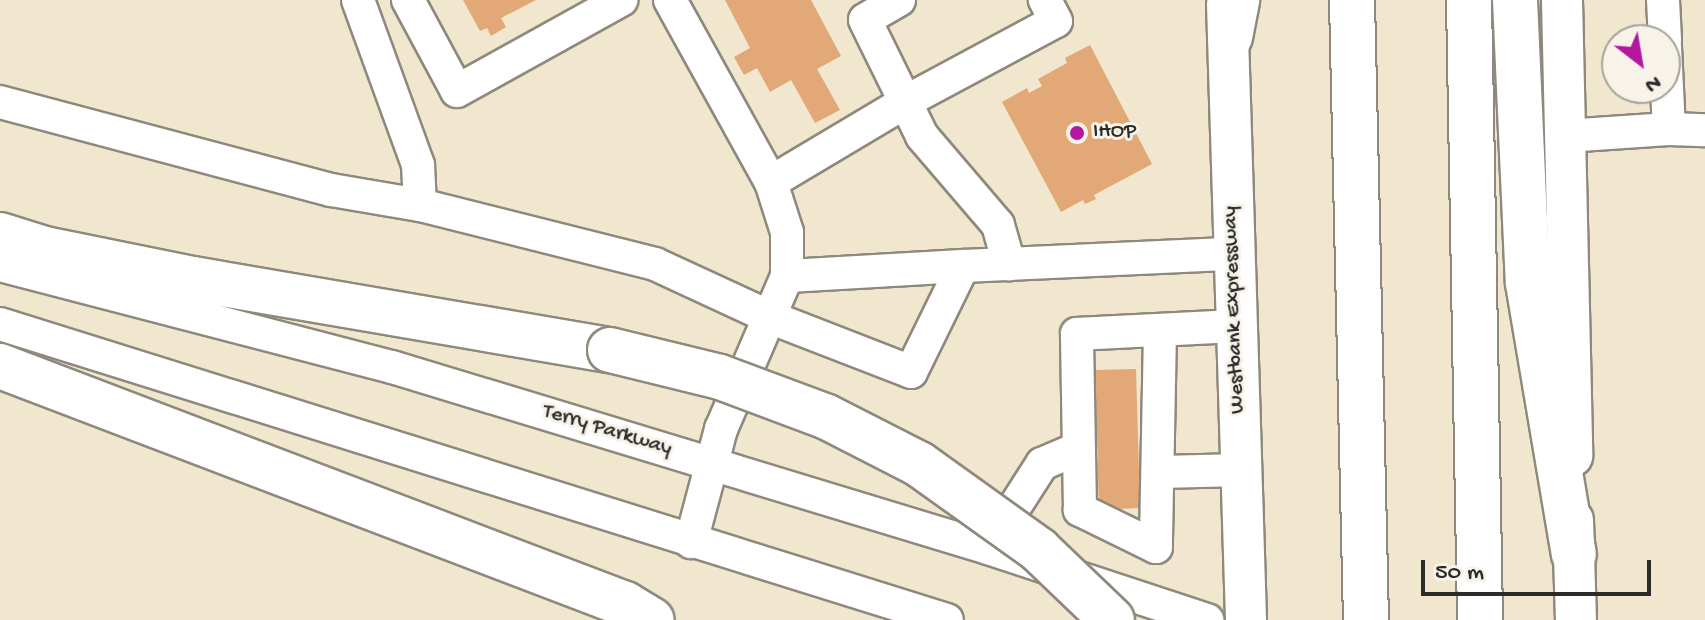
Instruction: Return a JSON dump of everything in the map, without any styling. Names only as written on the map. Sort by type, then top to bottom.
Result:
[{"type":"highway","points":[[1352,0],[1366,620]]},
{"type":"highway","points":[[1469,0],[1480,620]]},
{"type":"highway","points":[[1515,0],[1528,283],[1574,554]]},
{"type":"highway","points":[[0,235],[45,249],[193,279],[610,350],[720,377],[827,417],[919,464],[995,536],[1039,550],[1112,620]]},
{"type":"highway","points":[[0,366],[625,604],[652,620]]},
{"type":"main road","points":[[1562,0],[1576,620]]},
{"type":"main road","name":"Westbank Expressway","points":[[1231,12],[1232,254],[1246,620]]},
{"type":"street","points":[[358,0],[418,165],[420,205]]},
{"type":"street","points":[[408,0],[457,91],[621,0]]},
{"type":"street","points":[[670,0],[771,182],[787,232],[787,276],[772,318],[721,429],[691,542]]},
{"type":"street","points":[[899,0],[865,20],[922,136],[998,225],[1009,264]]},
{"type":"street","points":[[771,182],[905,102],[1056,21],[1045,0]]},
{"type":"street","points":[[1663,0],[1664,24]]},
{"type":"street","points":[[0,102],[331,190],[420,205],[655,264],[772,318],[911,372],[963,266]]},
{"type":"street","points":[[1668,104],[1669,129]]},
{"type":"street","points":[[1565,136],[1669,129],[1705,130]]},
{"type":"street","points":[[787,276],[1232,254]]},
{"type":"street","name":"Terry Parkway","points":[[0,265],[392,367],[714,463],[995,536],[1207,620]]},
{"type":"street","points":[[0,324],[947,620]]},
{"type":"street","points":[[1156,547],[1080,510],[1077,334],[1235,326]]},
{"type":"street","points":[[1160,331],[1160,472],[1156,547],[1160,602]]},
{"type":"street","points":[[995,536],[1042,464],[1079,448]]},
{"type":"street","points":[[1160,472],[1241,470]]},
{"type":"building","points":[[463,0],[536,0],[501,18],[506,27],[491,36],[487,28],[480,31]]},
{"type":"building","points":[[725,0],[811,0],[841,56],[817,69],[840,110],[815,123],[791,80],[770,92],[757,68],[744,75],[734,57],[750,48]]},
{"type":"building","name":"IHOP","points":[[1090,45],[1152,164],[1094,195],[1096,199],[1085,204],[1083,200],[1061,212],[1002,102],[1027,88],[1029,93],[1042,86],[1038,79],[1067,63],[1065,58]]},
{"type":"building","points":[[1136,369],[1140,508],[1099,510],[1095,370]]},
{"type":"place","name":"IHOP","points":[[1077,133]]}]
